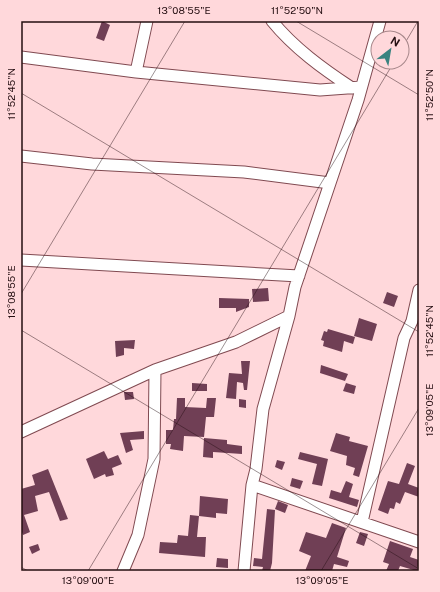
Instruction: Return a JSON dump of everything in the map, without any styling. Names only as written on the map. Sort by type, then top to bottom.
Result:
[{"type":"street","points":[[136,72],[148,21]]},
{"type":"street","points":[[272,21],[304,53],[357,87]]},
{"type":"street","points":[[244,571],[252,485],[256,469],[263,409],[289,316],[298,276],[330,183],[357,87],[380,21]]},
{"type":"street","points":[[21,57],[136,72],[320,90],[357,87]]},
{"type":"street","points":[[21,156],[92,164],[244,172],[330,183]]},
{"type":"street","points":[[21,260],[298,276]]},
{"type":"street","points":[[362,522],[404,338],[412,321],[419,290]]},
{"type":"street","points":[[21,432],[155,370],[236,342],[289,316]]},
{"type":"street","points":[[123,571],[138,535],[154,459],[155,370]]},
{"type":"street","points":[[252,485],[419,542]]},
{"type":"building","points":[[102,21],[110,25],[104,41],[96,38]]},
{"type":"building","points":[[268,288],[269,301],[253,302],[252,289]]},
{"type":"building","points":[[387,292],[398,296],[394,307],[383,303]]},
{"type":"building","points":[[219,298],[249,299],[249,307],[236,312],[236,308],[219,308]]},
{"type":"building","points":[[359,318],[377,324],[372,341],[354,336]]},
{"type":"building","points":[[328,329],[355,337],[353,344],[344,341],[342,352],[323,346],[324,341],[321,340],[324,331],[327,332]]},
{"type":"building","points":[[135,340],[134,349],[124,348],[124,355],[116,357],[115,341]]},
{"type":"building","points":[[241,361],[250,361],[247,390],[244,390],[243,383],[237,382],[236,399],[226,398],[229,373],[242,374]]},
{"type":"building","points":[[321,365],[348,374],[345,381],[320,373]]},
{"type":"building","points":[[192,383],[207,384],[207,391],[192,391]]},
{"type":"building","points":[[346,383],[356,386],[354,394],[343,391]]},
{"type":"building","points":[[124,392],[133,392],[134,399],[125,400]]},
{"type":"building","points":[[177,398],[185,398],[185,407],[206,408],[207,398],[216,398],[214,417],[206,417],[204,437],[184,436],[183,451],[170,449],[171,444],[166,444],[166,430],[173,430],[174,419],[176,419]]},
{"type":"building","points":[[239,399],[246,400],[246,408],[239,407]]},
{"type":"building","points":[[144,431],[144,439],[130,440],[133,450],[126,453],[120,433]]},
{"type":"building","points":[[336,433],[350,437],[349,441],[368,446],[359,477],[353,475],[355,468],[346,465],[347,456],[330,451]]},
{"type":"building","points":[[204,438],[227,440],[227,444],[242,446],[242,454],[213,452],[213,458],[203,457]]},
{"type":"building","points":[[104,451],[108,459],[118,455],[122,464],[112,468],[114,475],[106,477],[105,474],[94,479],[86,459]]},
{"type":"building","points":[[300,452],[328,459],[322,486],[312,484],[317,464],[298,459]]},
{"type":"building","points":[[277,460],[285,462],[282,470],[275,467]]},
{"type":"building","points":[[407,463],[415,466],[408,484],[419,488],[419,497],[405,492],[400,504],[396,502],[394,509],[390,508],[388,514],[378,510],[388,481],[399,484]]},
{"type":"building","points":[[48,469],[68,519],[60,521],[49,492],[35,496],[38,511],[24,515],[30,532],[23,535],[21,529],[21,489],[35,485],[32,475]]},
{"type":"building","points":[[292,478],[303,481],[300,489],[290,486]]},
{"type":"building","points":[[346,481],[353,484],[349,497],[359,500],[357,507],[329,498],[331,490],[341,493]]},
{"type":"building","points":[[200,496],[228,499],[227,514],[216,513],[216,518],[199,516]]},
{"type":"building","points":[[278,501],[288,505],[285,513],[275,509]]},
{"type":"building","points":[[267,509],[275,510],[272,563],[270,571],[262,571],[263,567],[253,566],[254,558],[262,559]]},
{"type":"building","points":[[190,515],[199,516],[197,537],[206,537],[205,557],[159,553],[160,542],[177,543],[178,535],[188,536]]},
{"type":"building","points":[[332,523],[346,528],[337,557],[349,561],[347,567],[334,564],[332,571],[305,571],[311,556],[299,551],[306,532],[326,538]]},
{"type":"building","points":[[360,532],[368,534],[364,546],[356,543]]},
{"type":"building","points":[[390,541],[413,549],[410,557],[419,560],[417,571],[400,566],[398,571],[386,571],[389,564],[383,562]]},
{"type":"building","points":[[38,544],[40,550],[32,554],[29,547]]},
{"type":"building","points":[[217,558],[228,559],[228,568],[216,567]]}]
